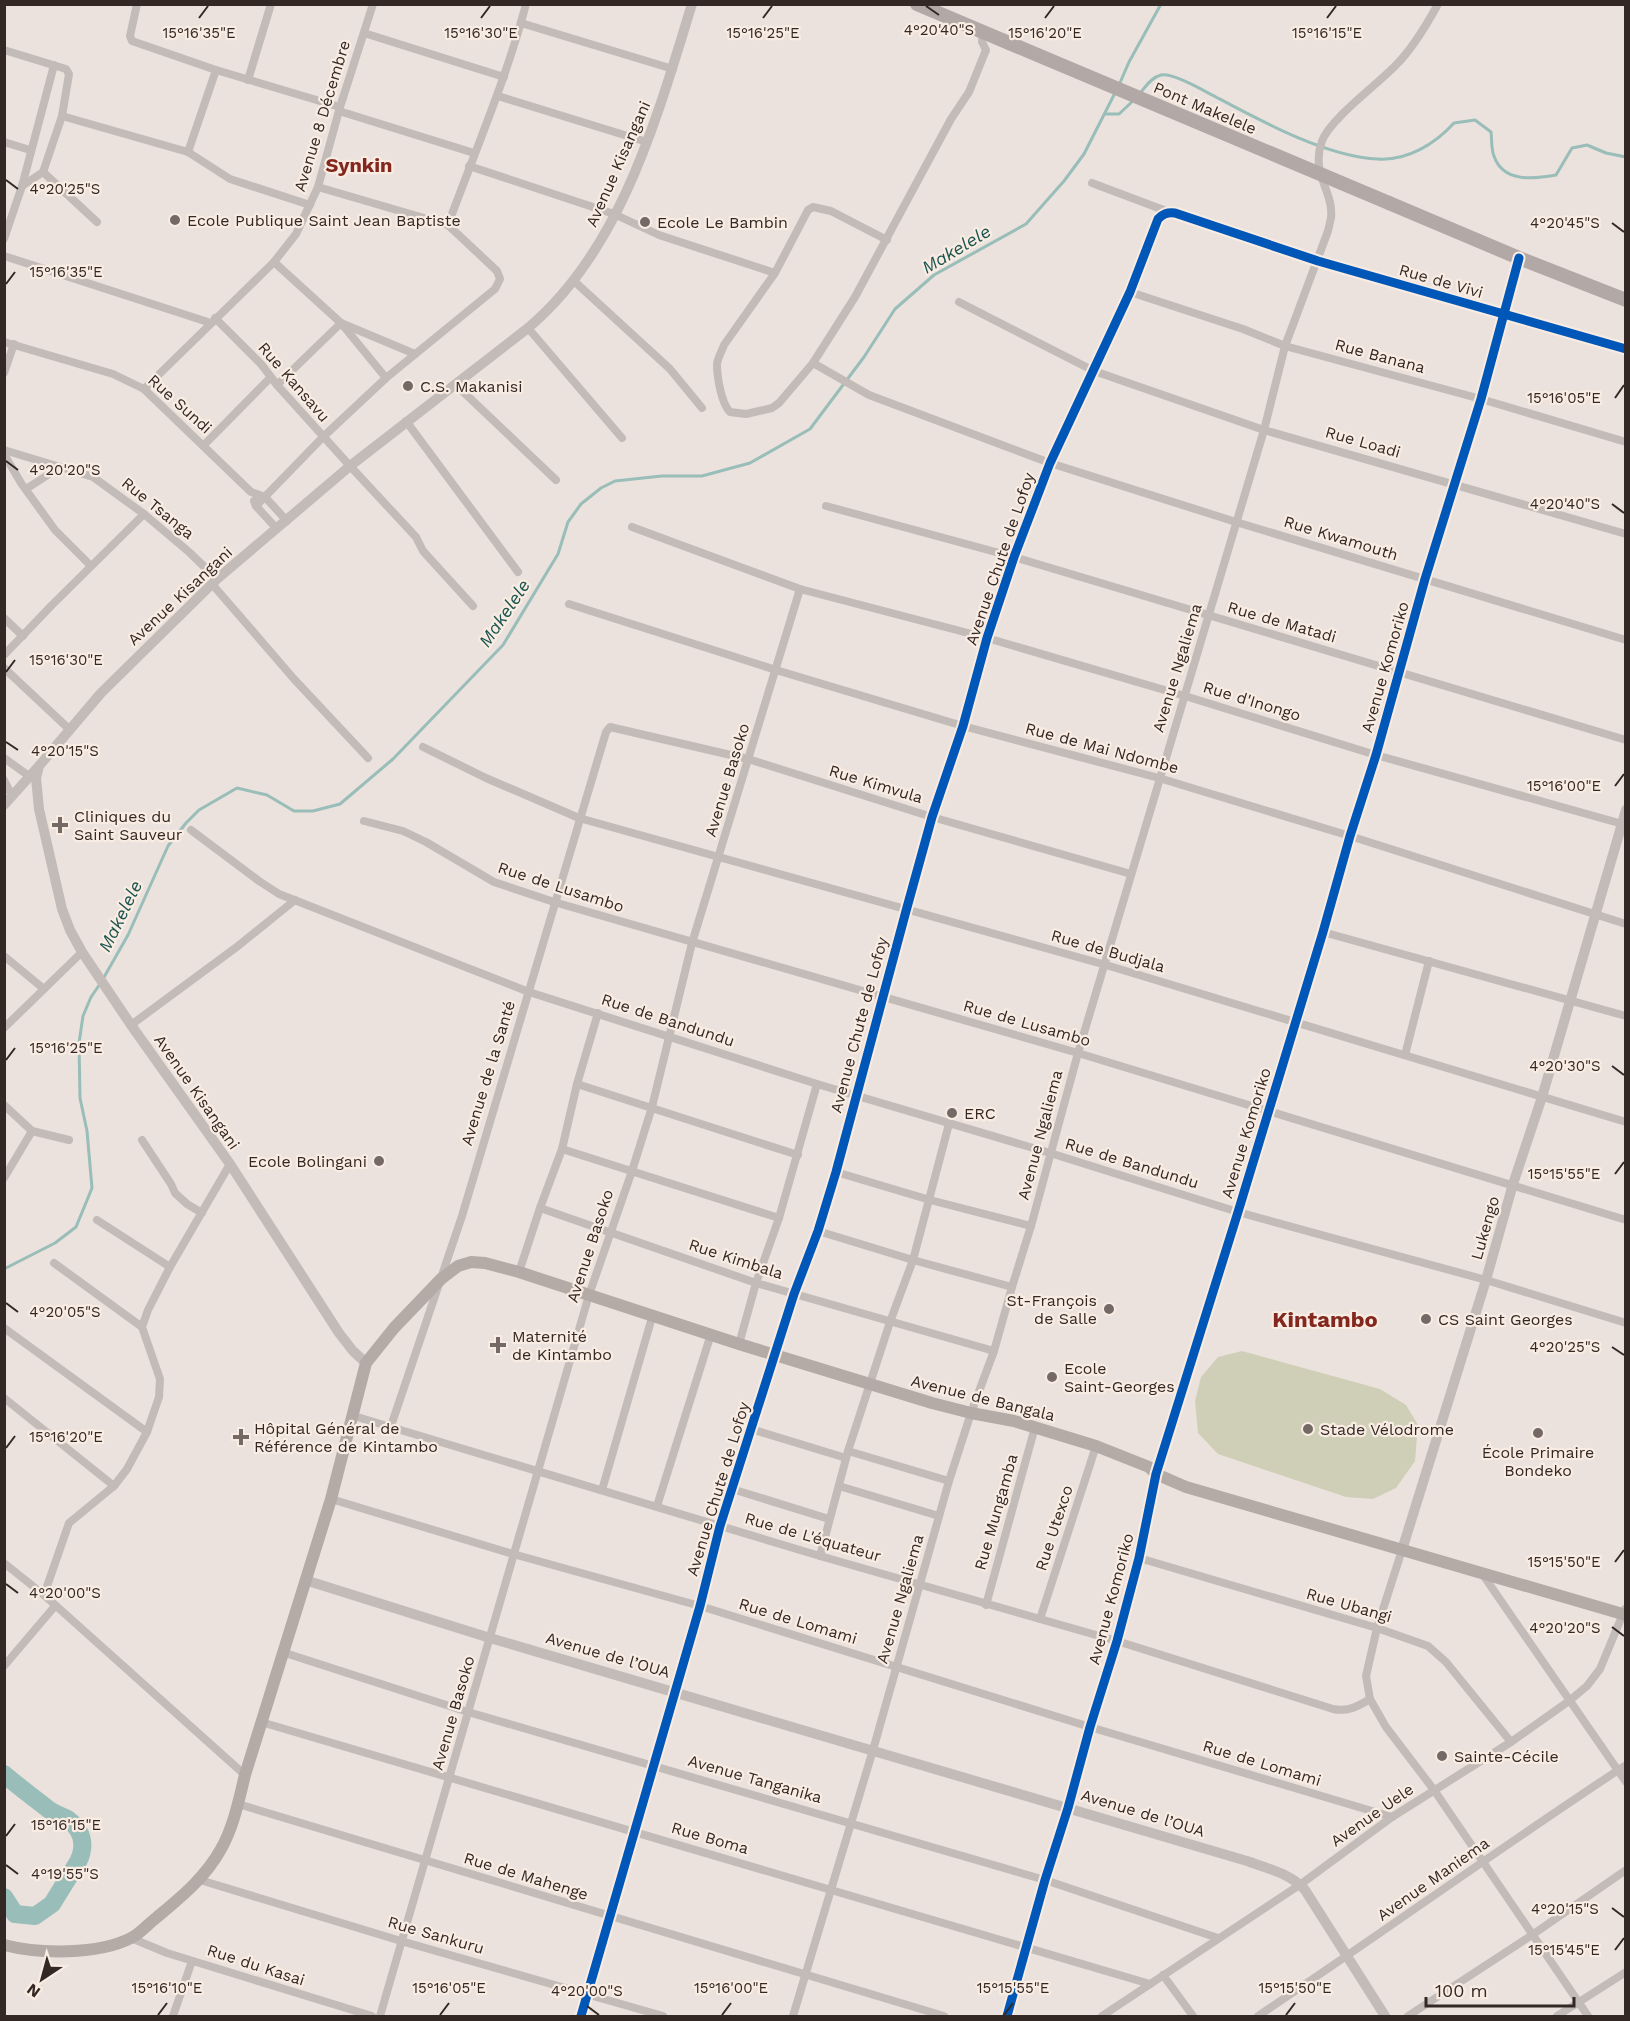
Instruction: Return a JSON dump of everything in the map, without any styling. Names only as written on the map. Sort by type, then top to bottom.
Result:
[{"type":"main road","name":"Pont Makelele","points":[[922,5],[1519,258],[1626,300]]},
{"type":"main road","name":"Avenue de Bangala","points":[[366,1364],[388,1334],[441,1279],[458,1266],[471,1262],[484,1263],[519,1272],[739,1344],[871,1384],[971,1413],[1035,1427],[1096,1446],[1149,1467],[1156,1474],[1186,1487],[1625,1613]]},
{"type":"main road","points":[[4,1945],[47,1952],[109,1946],[131,1938],[200,1880],[222,1847],[238,1804],[282,1652],[331,1498],[366,1364]]},
{"type":"street","points":[[137,4],[130,36],[132,41],[474,153]]},
{"type":"street","points":[[249,80],[271,4]]},
{"type":"street","name":"Avenue 8 Décembre","points":[[144,389],[274,262],[296,234],[318,187],[339,109],[373,4]]},
{"type":"street","points":[[448,225],[498,96],[526,4]]},
{"type":"street","name":"Avenue Kisangani","points":[[366,1364],[339,1333],[230,1164],[82,952],[62,909],[36,795],[36,778],[39,766],[101,693],[215,582],[350,466],[528,328],[555,303],[574,281],[614,214],[647,142],[673,69],[692,4]]},
{"type":"street","name":"Avenue Ngaliema","points":[[793,2016],[873,1750],[949,1481],[994,1351],[1031,1226],[1078,1053],[1264,430],[1285,346],[1318,261],[1331,217],[1330,206],[1322,185],[1318,157],[1322,140],[1337,120],[1406,54],[1438,4]]},
{"type":"street","points":[[521,23],[673,69]]},
{"type":"street","points":[[887,240],[831,211],[813,207],[808,210],[775,273],[724,345],[720,355],[717,364],[721,394],[730,412],[746,414],[779,404],[813,363],[855,297],[887,240],[940,137],[969,92],[986,50],[982,42],[983,32]]},
{"type":"street","points":[[364,33],[504,77]]},
{"type":"street","points":[[4,50],[66,69],[69,74],[62,116],[43,172],[22,186]]},
{"type":"street","points":[[4,239],[22,186],[54,65]]},
{"type":"street","points":[[188,152],[216,70]]},
{"type":"street","points":[[498,96],[647,142]]},
{"type":"street","points":[[62,116],[188,152],[230,179],[310,206]]},
{"type":"street","points":[[4,142],[30,150]]},
{"type":"street","points":[[469,166],[614,214],[659,235],[775,273]]},
{"type":"street","points":[[43,172],[97,222]]},
{"type":"street","points":[[1092,183],[1169,212],[1318,261]]},
{"type":"street","points":[[256,506],[323,437],[386,378],[495,289],[500,279],[497,271],[448,225],[318,187]]},
{"type":"street","name":"Avenue Chute de Lofoy","points":[[581,2016],[700,1606],[720,1526],[794,1294],[818,1231],[836,1172],[932,817],[963,726],[987,638],[1014,557],[1050,463],[1130,292],[1158,219],[1169,212]]},
{"type":"street","name":"Rue Kansavu","points":[[4,256],[213,321],[271,376],[323,437],[416,537],[423,551],[473,606]]},
{"type":"street","name":"Avenue Komoriko","points":[[1007,2016],[1139,1558],[1156,1474],[1376,755],[1425,579],[1481,399],[1519,258]]},
{"type":"street","name":"Rue de Vivi","points":[[1318,261],[1626,349]]},
{"type":"street","points":[[274,262],[341,323],[386,378]]},
{"type":"street","points":[[574,281],[670,369],[702,408]]},
{"type":"street","name":"Rue Banana","points":[[1130,292],[1243,329],[1285,346],[1481,399],[1626,442]]},
{"type":"street","name":"Rue Loadi","points":[[959,302],[1094,371],[1264,430],[1626,534]]},
{"type":"street","points":[[341,323],[415,354]]},
{"type":"street","points":[[277,385],[341,323]]},
{"type":"street","points":[[528,328],[622,438]]},
{"type":"street","points":[[4,373],[9,343]]},
{"type":"street","name":"Rue Sundi","points":[[9,343],[113,374],[144,389],[251,492],[265,497],[287,521]]},
{"type":"street","name":"Rue Kwamouth","points":[[813,363],[869,395],[1050,463],[1626,640]]},
{"type":"street","points":[[204,446],[271,376]]},
{"type":"street","points":[[455,384],[556,480]]},
{"type":"street","points":[[406,421],[519,572]]},
{"type":"street","points":[[4,452],[26,489],[55,530],[91,566]]},
{"type":"street","name":"Rue Tsanga","points":[[4,452],[93,477],[144,514],[189,552],[294,679],[368,758]]},
{"type":"street","points":[[26,489],[60,467]]},
{"type":"street","name":"Rue Sundi","points":[[251,492],[256,506],[277,529]]},
{"type":"street","name":"Rue de Matadi","points":[[826,507],[1014,557],[1626,740]]},
{"type":"street","points":[[4,655],[144,514]]},
{"type":"street","name":"Rue d'Inongo","points":[[632,527],[800,589],[987,638],[1376,755],[1624,824]]},
{"type":"street","name":"Avenue Basoko","points":[[380,2016],[589,1295],[632,1171],[651,1107],[692,943],[800,589]]},
{"type":"street","name":"Rue de Mai Ndombe","points":[[569,604],[776,670],[963,726],[1159,778],[1626,924]]},
{"type":"street","points":[[4,618],[23,636]]},
{"type":"street","points":[[4,668],[69,729]]},
{"type":"street","name":"Rue Kimvula","points":[[610,727],[748,759],[932,817],[1131,874]]},
{"type":"street","name":"Avenue de la Santé","points":[[391,1426],[441,1279],[529,992],[579,818],[606,732],[610,727]]},
{"type":"street","name":"Rue de Budjala","points":[[423,747],[486,778],[579,818],[1106,965],[1626,1122]]},
{"type":"street","points":[[4,758],[29,776]]},
{"type":"street","points":[[8,801],[39,766]]},
{"type":"street","points":[[4,780],[8,801]]},
{"type":"street","name":"Lukengo","points":[[1402,1550],[1486,1280],[1513,1184],[1542,1097],[1594,915],[1624,824],[1626,810]]},
{"type":"street","name":"Rue de Lusambo","points":[[364,821],[403,831],[494,882],[554,902],[1078,1053],[1626,1220]]},
{"type":"street","name":"Rue de Bandundu","points":[[192,830],[279,894],[529,992],[855,1096],[1050,1153],[1238,1212],[1486,1280],[1626,1323]]},
{"type":"street","points":[[131,1025],[238,946],[295,900]]},
{"type":"street","points":[[1323,932],[1626,1016]]},
{"type":"street","points":[[4,1028],[82,952]]},
{"type":"street","points":[[4,956],[44,989]]},
{"type":"street","points":[[1405,1055],[1429,961]]},
{"type":"street","points":[[519,1272],[562,1149],[577,1084],[598,1013]]},
{"type":"street","points":[[577,1084],[798,1155]]},
{"type":"street","points":[[739,1344],[756,1283],[798,1155],[817,1084]]},
{"type":"street","points":[[4,1105],[32,1131],[69,1140]]},
{"type":"street","points":[[820,1556],[847,1454],[890,1322],[914,1260],[950,1124]]},
{"type":"street","points":[[4,1178],[32,1131]]},
{"type":"street","points":[[142,1140],[175,1193],[202,1213]]},
{"type":"street","points":[[562,1149],[778,1218]]},
{"type":"street","points":[[142,1327],[148,1310],[170,1268],[230,1164]]},
{"type":"street","points":[[836,1172],[930,1200],[1031,1226]]},
{"type":"street","name":"Rue Kimbala","points":[[540,1208],[756,1283],[994,1351]]},
{"type":"street","points":[[97,1220],[170,1268]]},
{"type":"street","points":[[818,1231],[1012,1287]]},
{"type":"street","points":[[44,1595],[69,1523],[114,1486],[127,1470],[147,1432],[159,1397],[160,1379],[142,1327],[54,1263]]},
{"type":"street","points":[[602,1490],[652,1314]]},
{"type":"street","points":[[4,1328],[147,1432]]},
{"type":"street","points":[[657,1506],[711,1334]]},
{"type":"street","points":[[4,1398],[114,1486]]},
{"type":"street","name":"Rue de L'équateur","points":[[354,1416],[820,1556],[1116,1641],[1340,1711],[1356,1708],[1370,1699]]},
{"type":"street","name":"Rue Mungamba","points":[[986,1605],[1035,1427]]},
{"type":"street","points":[[751,1429],[949,1481]]},
{"type":"street","name":"Rue Utexco","points":[[1040,1619],[1096,1446]]},
{"type":"street","points":[[839,1486],[939,1516]]},
{"type":"street","points":[[732,1489],[830,1519]]},
{"type":"street","name":"Rue de Lomami","points":[[331,1498],[513,1554],[700,1606],[1090,1727],[1392,1817]]},
{"type":"street","points":[[1402,1550],[1377,1628],[1366,1676],[1370,1699],[1386,1727],[1434,1790],[1588,2016]]},
{"type":"street","name":"Rue Ubangi","points":[[1139,1558],[1419,1642],[1436,1652],[1511,1742]]},
{"type":"street","points":[[4,1563],[44,1595],[245,1775]]},
{"type":"street","points":[[1481,1572],[1626,1782]]},
{"type":"street","name":"Avenue de l’OUA","points":[[305,1581],[490,1638],[1247,1861],[1301,1884]]},
{"type":"street","points":[[4,1666],[55,1606]]},
{"type":"street","name":"Avenue Uele","points":[[1102,2016],[1301,1884],[1392,1817],[1511,1742],[1569,1701],[1587,1686],[1600,1669],[1625,1613]]},
{"type":"street","name":"Avenue Tanganika","points":[[282,1652],[468,1712],[1046,1880],[1218,1938]]},
{"type":"street","name":"Rue Boma","points":[[261,1722],[1150,1984]]},
{"type":"street","name":"Avenue Maniema","points":[[1258,2016],[1348,1957],[1626,1765]]},
{"type":"street","name":"Rue de Mahenge","points":[[238,1804],[945,2016]]},
{"type":"street","points":[[1407,2016],[1532,1935],[1626,1870]]},
{"type":"street","name":"Rue Sankuru","points":[[200,1880],[401,1941],[663,2016]]},
{"type":"street","points":[[1301,1884],[1385,2016]]},
{"type":"street","name":"Rue du Kasai","points":[[131,1938],[167,1953],[372,2016]]},
{"type":"street","points":[[173,2016],[192,1961]]},
{"type":"street","points":[[1557,2016],[1626,1972]]},
{"type":"street","points":[[1163,1975],[1193,2016]]},
{"type":"green space","name":"Stade Vélodrome","points":[[1242,1351],[1380,1389],[1406,1405],[1418,1425],[1415,1461],[1396,1488],[1373,1499],[1346,1497],[1218,1454],[1198,1433],[1195,1401],[1201,1377],[1218,1357]]},
{"type":"waterway","name":"Makelele","points":[[1119,85],[1161,4]]},
{"type":"waterway","points":[[1141,92],[1158,76],[1167,75],[1189,83],[1295,136],[1316,145],[1358,157],[1389,159],[1410,154],[1438,138],[1454,123],[1475,120],[1491,132],[1493,153],[1498,165],[1504,171],[1520,177],[1538,178],[1556,175],[1572,148],[1587,145],[1606,153],[1626,157]]},
{"type":"waterway","name":"Makelele","points":[[103,979],[128,935],[168,846],[199,810],[237,788],[267,795],[294,811],[313,811],[340,804],[393,759],[503,645],[558,554],[568,522],[581,504],[601,488],[615,481],[662,476],[702,476],[750,463],[810,429],[864,357],[895,309],[934,275],[1026,224],[1064,181],[1084,154],[1116,91]]},
{"type":"waterway","points":[[1105,114],[1119,114],[1134,100]]},
{"type":"waterway","name":"Makelele","points":[[4,1269],[55,1243],[76,1227],[92,1188],[87,1131],[80,1098],[79,1043],[83,1016],[91,997],[100,984]]},
{"type":"waterway","points":[[4,1774],[50,1811],[74,1824],[82,1839],[82,1850],[78,1862],[52,1904],[35,1916],[15,1914],[4,1897]]},
{"type":"cycle path","points":[[581,2016],[700,1606],[720,1526],[794,1294],[818,1231],[836,1172],[932,817],[963,726],[987,638],[1014,557],[1050,463],[1130,292],[1158,219],[1165,214],[1175,213],[1318,261],[1626,349]]},
{"type":"cycle path","points":[[1007,2016],[1045,1880],[1117,1641],[1139,1558],[1156,1474],[1376,755],[1425,579],[1481,399],[1519,258]]},
{"type":"place","name":"Ecole Publique Saint Jean Baptiste","points":[[175,220]]},
{"type":"place","name":"Ecole Le Bambin","points":[[645,222]]},
{"type":"place","name":"C.S. Makanisi","points":[[408,386]]},
{"type":"place","name":"Cliniques du Saint Sauveur","points":[[60,825]]},
{"type":"place","name":"ERC","points":[[952,1113]]},
{"type":"place","name":"Ecole Bolingani","points":[[379,1161]]},
{"type":"place","name":"St-François de Salle","points":[[1109,1309]]},
{"type":"place","name":"CS Saint Georges","points":[[1426,1319]]},
{"type":"place","name":"Maternité de Kintambo","points":[[498,1345]]},
{"type":"place","name":"Ecole Saint-Georges","points":[[1052,1377]]},
{"type":"place","name":"Stade Vélodrome","points":[[1308,1429]]},
{"type":"place","name":"École Primaire Bondeko","points":[[1538,1433]]},
{"type":"place","name":"Hôpital Général de Référence de Kintambo","points":[[241,1437]]},
{"type":"place","name":"Sainte-Cécile","points":[[1442,1756]]},
{"type":"district","name":"Synkin","points":[[359,165]]},
{"type":"district","name":"Kintambo","points":[[1325,1319]]}]
